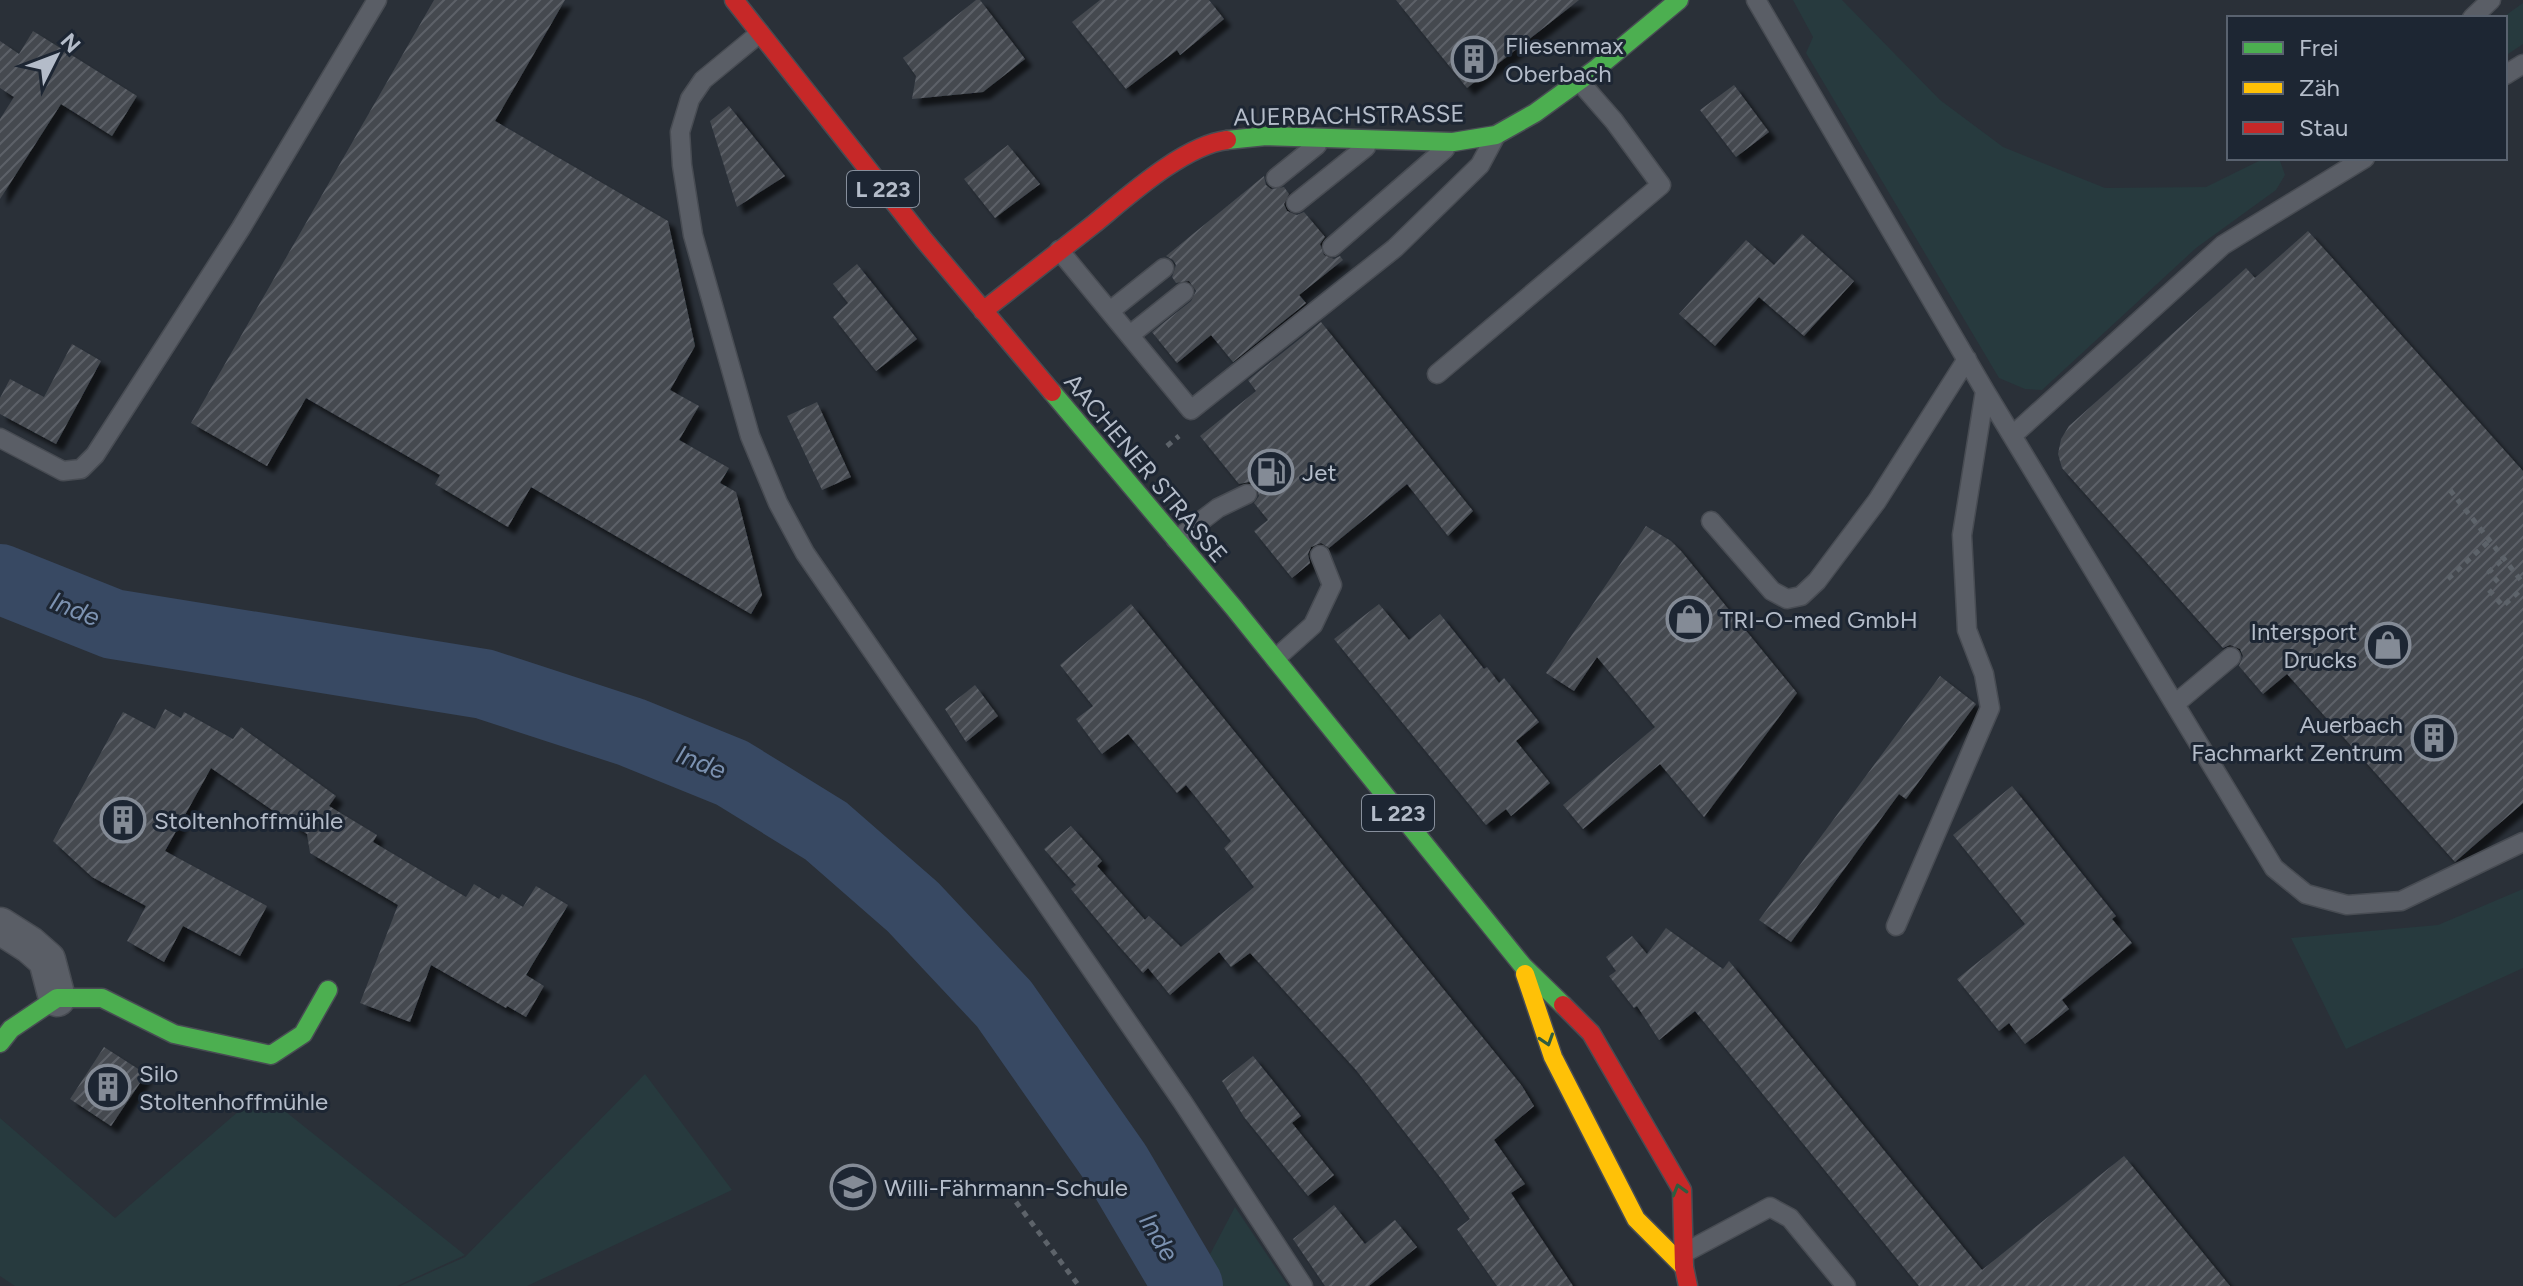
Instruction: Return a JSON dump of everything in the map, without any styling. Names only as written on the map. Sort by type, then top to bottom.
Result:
[{"type":"main road","name":"AACHENER STRASSE","points":[[734,0],[983,311],[1275,659],[1523,966],[1591,1033],[1682,1190],[1685,1269]]},
{"type":"main road","name":"AUERBACHSTRASSE","points":[[983,311],[1059,249],[1183,157],[1219,141],[1266,136],[1453,142],[1496,135],[1535,113],[1579,81],[1679,0]]},
{"type":"main road","name":"AACHENER STRASSE","points":[[1523,966],[1553,1057],[1636,1219],[1685,1269]]},
{"type":"main road","points":[[0,1043],[11,1029],[57,998],[102,998],[174,1034],[271,1055],[303,1034],[328,990]]},
{"type":"street","points":[[0,926],[47,960],[57,998]]},
{"type":"lane","points":[[0,438],[63,471],[81,469],[95,455],[241,228],[377,0]]},
{"type":"lane","points":[[1756,0],[1985,391],[2274,868],[2306,894],[2347,905],[2401,901],[2523,842]]},
{"type":"lane","points":[[2474,16],[2491,0]]},
{"type":"lane","points":[[760,33],[703,80],[690,99],[680,132],[693,235],[750,436],[778,503],[805,553],[1182,1101],[1303,1286]]},
{"type":"lane","points":[[1437,374],[1661,185],[1614,121],[1579,81]]},
{"type":"lane","points":[[1059,249],[1191,410],[1395,248],[1480,165],[1496,135]]},
{"type":"lane","points":[[1276,178],[1325,138]]},
{"type":"lane","points":[[1296,203],[1375,140]]},
{"type":"lane","points":[[1332,247],[1453,142]]},
{"type":"lane","points":[[2013,435],[2223,245],[2362,160]]},
{"type":"lane","points":[[1110,311],[1164,268]]},
{"type":"lane","points":[[1130,335],[1184,292]]},
{"type":"lane","points":[[1711,521],[1772,591],[1787,599],[1801,596],[1817,581],[1877,501],[1967,359]]},
{"type":"lane","points":[[1896,926],[1990,708],[1984,674],[1967,630],[1962,535],[1985,391]]},
{"type":"lane","points":[[1176,540],[1218,508],[1247,494]]},
{"type":"lane","points":[[1275,659],[1313,625],[1332,585],[1320,555]]},
{"type":"lane","points":[[2175,704],[2231,657]]},
{"type":"lane","points":[[1685,1269],[1770,1207],[1790,1218],[1846,1286]]},
{"type":"path","points":[[1167,446],[1183,433]]},
{"type":"path","points":[[2450,490],[2523,586],[2503,606],[2489,590]]},
{"type":"path","points":[[2448,579],[2489,541]]},
{"type":"path","points":[[2498,582],[2489,572],[2503,559]]},
{"type":"path","points":[[1016,1202],[1079,1286]]},
{"type":"green space","points":[[1793,0],[1842,0],[1940,100],[2003,147],[2105,188],[2206,187],[2261,160],[2280,160],[2285,175],[2276,190],[2196,248],[2042,390],[2025,389],[1999,378],[1806,53],[1813,37]]},
{"type":"green space","points":[[2523,3],[2523,44],[2507,55],[2507,16]]},
{"type":"green space","points":[[2523,889],[2523,968],[2346,1049],[2291,938],[2438,925]]},
{"type":"green space","points":[[645,1074],[732,1190],[527,1286],[400,1286],[465,1257]]},
{"type":"green space","points":[[261,1092],[465,1255],[397,1286],[15,1286],[0,1276],[0,1118],[115,1218]]},
{"type":"green space","points":[[1235,1207],[1288,1286],[1222,1286],[1206,1262]]},
{"type":"building","points":[[434,0],[565,0],[495,121],[668,221],[695,346],[670,390],[699,406],[679,440],[729,468],[720,483],[736,492],[762,595],[751,614],[531,487],[508,527],[435,484],[440,475],[306,398],[267,466],[191,423]]},
{"type":"building","points":[[976,0],[980,0],[1025,59],[983,92],[912,99],[916,76],[903,58]]},
{"type":"building","points":[[1100,0],[1209,0],[1224,19],[1180,55],[1177,50],[1126,89],[1072,22]]},
{"type":"building","name":"Fliesenmax Oberbach","points":[[1396,0],[1579,0],[1467,88]]},
{"type":"building","points":[[33,31],[137,96],[112,136],[61,104],[0,199],[0,119],[14,97],[0,88],[0,41],[19,54]]},
{"type":"building","points":[[1734,85],[1769,132],[1736,157],[1700,110]]},
{"type":"building","points":[[729,106],[785,176],[737,207],[710,121]]},
{"type":"building","points":[[1008,145],[1040,184],[995,218],[964,179]]},
{"type":"building","points":[[1264,176],[1266,185],[1271,189],[1284,187],[1289,194],[1284,204],[1287,211],[1297,215],[1304,212],[1325,237],[1320,244],[1324,255],[1334,259],[1340,256],[1343,260],[1299,295],[1306,303],[1233,362],[1211,335],[1177,363],[1152,332],[1191,301],[1196,291],[1189,281],[1176,283],[1172,277],[1176,265],[1166,256]]},
{"type":"building","points":[[2308,231],[2523,471],[2523,803],[2455,862],[2287,674],[2263,694],[2239,666],[2243,656],[2240,649],[2230,645],[2223,648],[2062,468],[2058,454],[2061,439],[2069,426],[2246,268],[2255,278]]},
{"type":"building","points":[[1802,234],[1854,281],[1804,336],[1759,297],[1715,346],[1679,314],[1746,240],[1774,265]]},
{"type":"building","points":[[857,264],[917,339],[876,371],[833,317],[848,303],[833,284]]},
{"type":"building","points":[[1321,322],[1473,511],[1448,536],[1407,484],[1329,548],[1321,543],[1311,547],[1308,554],[1310,563],[1292,578],[1254,531],[1268,520],[1254,503],[1259,496],[1257,488],[1249,482],[1239,484],[1200,436],[1256,391],[1248,380]]},
{"type":"building","points":[[72,344],[101,361],[56,444],[0,414],[0,398],[10,379],[44,397]]},
{"type":"building","points":[[817,402],[851,477],[822,490],[787,416]]},
{"type":"building","points":[[1646,526],[1681,551],[1797,693],[1704,817],[1660,764],[1583,829],[1563,805],[1655,727],[1597,657],[1574,691],[1546,673]]},
{"type":"building","points":[[1131,604],[1522,1086],[1534,1106],[1494,1140],[1525,1184],[1511,1193],[1573,1286],[1497,1286],[1457,1229],[1470,1219],[1443,1181],[1356,1070],[1250,953],[1231,967],[1219,952],[1170,995],[1148,968],[1143,973],[1118,945],[1071,889],[1076,885],[1044,849],[1071,826],[1102,861],[1097,866],[1145,920],[1149,916],[1181,947],[1254,887],[1224,848],[1231,841],[1186,785],[1177,793],[1128,734],[1102,754],[1076,719],[1093,706],[1060,665]]},
{"type":"building","points":[[1379,604],[1409,640],[1440,614],[1484,669],[1487,667],[1499,683],[1504,678],[1539,722],[1516,741],[1550,783],[1511,816],[1506,809],[1486,825],[1334,639]]},
{"type":"building","points":[[1940,676],[1976,704],[1906,799],[1899,794],[1791,942],[1759,920]]},
{"type":"building","points":[[975,685],[998,716],[966,742],[945,709]]},
{"type":"building","points":[[165,709],[181,718],[184,712],[233,739],[241,727],[336,796],[329,806],[377,835],[373,842],[466,897],[474,884],[499,899],[502,894],[523,907],[536,886],[568,905],[526,975],[544,986],[526,1017],[431,965],[410,1022],[360,1003],[398,905],[310,853],[307,834],[211,768],[165,851],[267,906],[240,956],[183,926],[164,962],[127,941],[146,906],[92,877],[53,841],[123,712],[155,729]]},
{"type":"building","points":[[2012,786],[2116,916],[2112,919],[2132,943],[2062,1000],[2069,1009],[2025,1044],[2009,1023],[1999,1031],[1957,979],[2025,924],[1953,835]]},
{"type":"building","points":[[1666,928],[1723,969],[1729,961],[1982,1270],[2124,1156],[2230,1286],[1919,1286],[1695,1011],[1659,1040],[1637,1006],[1634,1008],[1609,976],[1616,971],[1606,957],[1632,936],[1647,954]]},
{"type":"building","name":"Silo Stoltenhoffmühle","points":[[104,1047],[146,1074],[111,1126],[70,1099]]},
{"type":"building","points":[[1253,1056],[1301,1116],[1292,1123],[1334,1175],[1308,1196],[1244,1117],[1222,1081]]},
{"type":"building","points":[[1334,1205],[1365,1244],[1395,1220],[1417,1247],[1369,1286],[1325,1286],[1293,1239]]},
{"type":"waterway","name":"Inde","points":[[0,579],[113,624],[484,684],[631,732],[732,773],[826,831],[913,907],[1004,1004],[1116,1164],[1188,1286]]},
{"type":"traffic: fast","points":[[1227,140],[1266,136],[1453,142],[1496,135],[1535,113],[1597,68],[1679,0]]},
{"type":"traffic: fast","points":[[1052,392],[1234,608],[1523,966],[1563,1005]]},
{"type":"traffic: fast","points":[[0,1043],[11,1029],[57,998],[102,998],[174,1034],[271,1055],[303,1034],[328,990]]},
{"type":"traffic: slow","points":[[1525,974],[1553,1057],[1636,1219],[1684,1267]]},
{"type":"traffic: jam","points":[[734,0],[924,240],[1052,392]]},
{"type":"traffic: jam","points":[[983,311],[1157,174],[1193,151],[1227,140]]},
{"type":"traffic: jam","points":[[1563,1005],[1591,1033],[1682,1190],[1684,1267],[1688,1286]]},
{"type":"place","name":"Fliesenmax Oberbach","points":[[1474,59]]},
{"type":"place","name":"Jet","points":[[1271,472]]},
{"type":"place","name":"TRI-O-med GmbH","points":[[1689,619]]},
{"type":"place","name":"Intersport Drucks","points":[[2388,645]]},
{"type":"place","name":"Auerbach Fachmarkt Zentrum","points":[[2434,738]]},
{"type":"place","name":"Stoltenhoffmühle","points":[[123,820]]},
{"type":"place","name":"Silo Stoltenhoffmühle","points":[[108,1087]]},
{"type":"place","name":"Willi-Fährmann-Schule","points":[[853,1187]]}]
